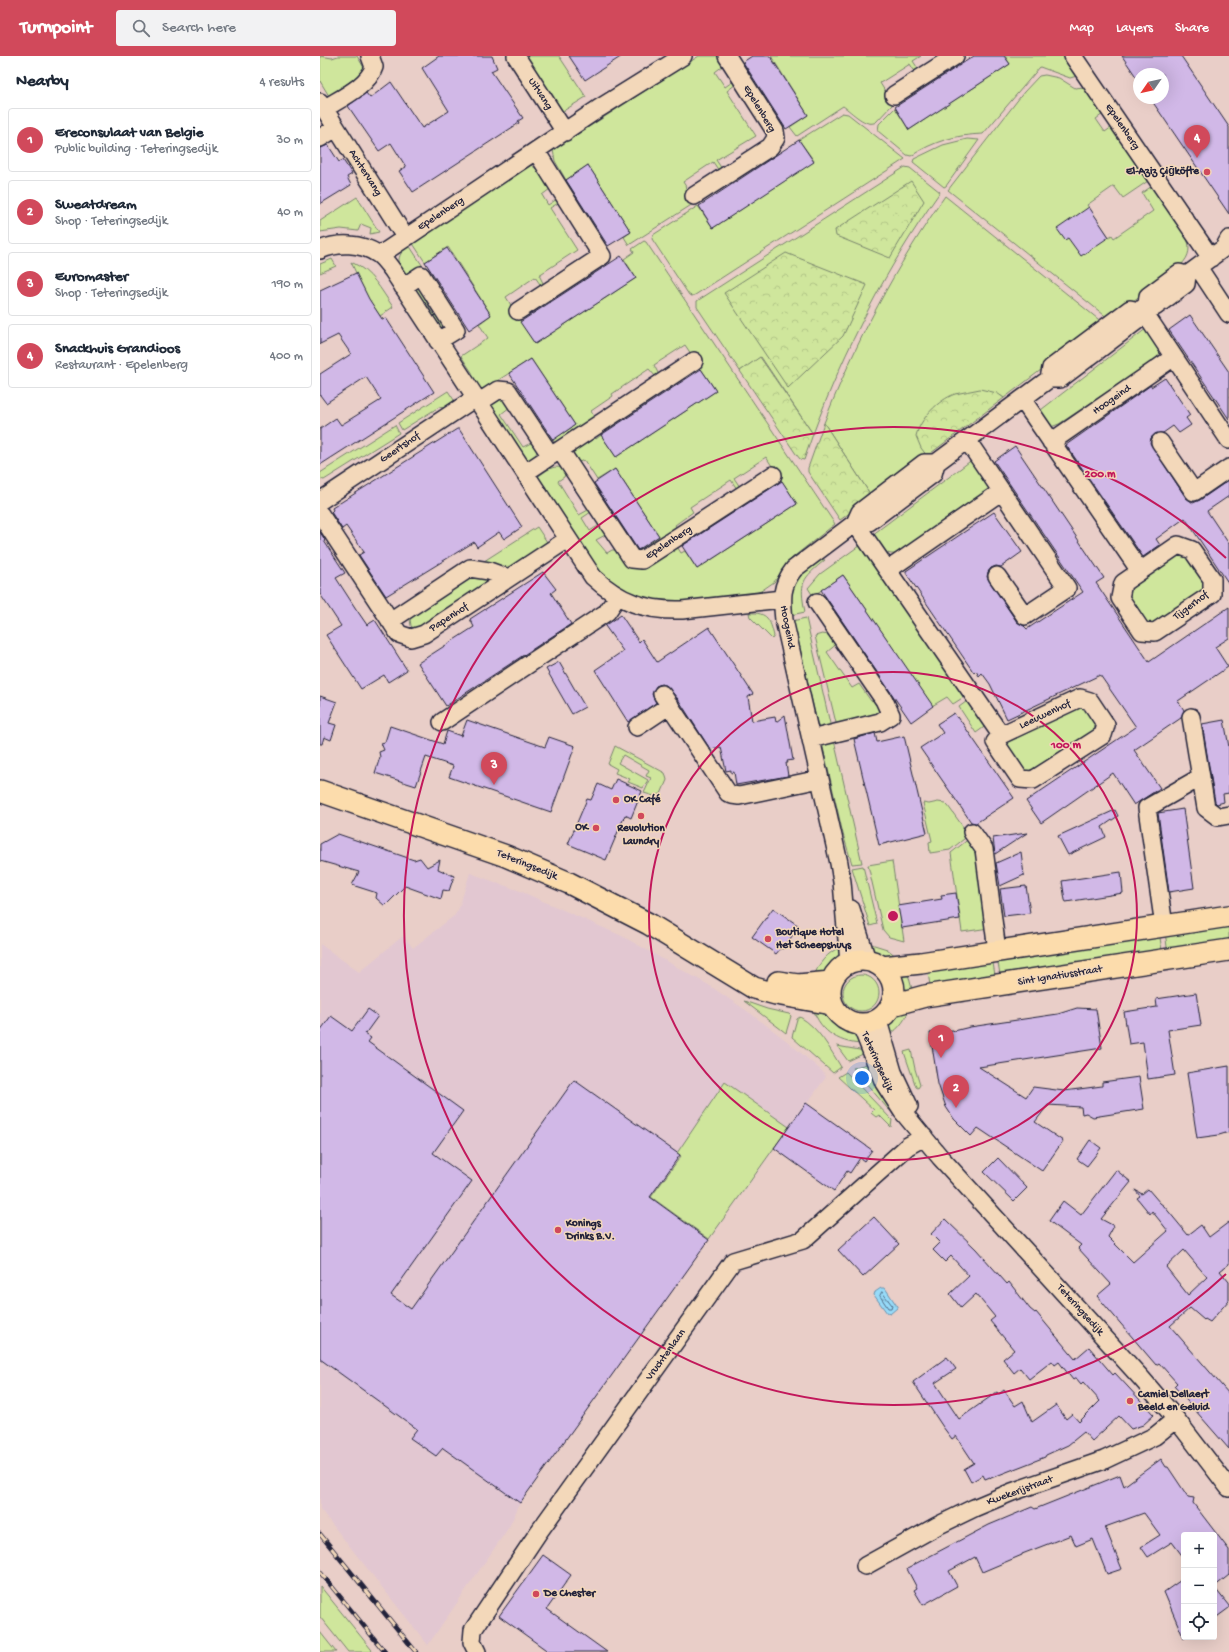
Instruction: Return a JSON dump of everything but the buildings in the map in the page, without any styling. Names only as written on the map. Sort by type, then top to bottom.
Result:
[{"type":"main road","name":"Teteringsedijk","points":[[320,791],[412,822],[535,868],[569,883],[649,924],[722,967],[737,979],[754,988],[776,994],[832,1004]]},
{"type":"main road","points":[[866,963],[890,975],[894,984],[892,1005],[889,1011],[869,1023],[852,1023],[843,1019],[836,1012],[832,1004],[829,990],[831,982],[838,971],[866,963],[997,951],[1229,916]]},
{"type":"main road","name":"Sint Ignatiusstraat","points":[[892,1005],[925,996],[1229,950]]},
{"type":"main road","name":"Teteringsedijk","points":[[722,967],[767,980],[798,985],[831,982]]},
{"type":"street","name":"Achtervang","points":[[370,56],[374,67],[371,76],[366,82],[322,106],[405,237]]},
{"type":"street","name":"Uitvang","points":[[516,56],[564,132]]},
{"type":"street","name":"Epelenberg","points":[[380,255],[564,132],[683,56]]},
{"type":"street","name":"Epelenberg","points":[[694,196],[770,147],[776,138],[775,132],[727,56]]},
{"type":"street","points":[[894,95],[955,56]]},
{"type":"street","name":"Epelenberg","points":[[1073,56],[1213,256],[1229,314]]},
{"type":"street","points":[[320,138],[336,128]]},
{"type":"street","points":[[518,311],[602,256],[536,151]]},
{"type":"street","points":[[320,250],[330,245],[348,245],[365,248],[380,255],[403,287],[593,577],[617,596],[637,605],[667,611],[782,599]]},
{"type":"street","points":[[1213,256],[1179,273],[1148,296],[1143,308],[1229,440]]},
{"type":"street","name":"Hoogeind","points":[[866,963],[842,882],[784,620],[782,599],[783,587],[787,578],[794,569],[855,523],[860,512],[924,463],[936,463],[1022,399],[1049,378],[1051,368],[1130,309],[1143,308]]},
{"type":"street","name":"Hoogeind","points":[[1051,442],[1174,357]]},
{"type":"street","points":[[525,473],[694,361]]},
{"type":"street","name":"Epelenberg","points":[[477,400],[498,390],[508,391],[632,559],[642,560],[773,475]]},
{"type":"street","points":[[1022,399],[1140,571]]},
{"type":"street","name":"Geertshof","points":[[321,501],[477,400]]},
{"type":"street","points":[[967,440],[1067,588],[1025,616],[997,576]]},
{"type":"street","points":[[1160,442],[1194,492],[1229,468]]},
{"type":"street","points":[[888,570],[1002,491]]},
{"type":"street","name":"Papenhof","points":[[321,501],[390,622],[399,634],[411,638],[424,634],[568,539]]},
{"type":"street","points":[[855,523],[1001,735]]},
{"type":"street","name":"Tijgerhof","points":[[1178,545],[1192,550],[1212,579],[1212,594],[1155,632],[1142,631],[1120,598],[1123,583],[1140,571],[1178,545]]},
{"type":"street","points":[[390,622],[470,568],[489,571],[508,578]]},
{"type":"street","points":[[442,722],[607,612],[617,596]]},
{"type":"street","points":[[811,739],[880,722],[891,715],[884,700],[817,602]]},
{"type":"street","name":"Leeuwenhof","points":[[1080,698],[1090,701],[1106,725],[1103,735],[1034,780],[1020,779],[995,742],[1001,735],[1080,698]]},
{"type":"street","points":[[637,728],[666,699],[728,793],[732,795],[739,796],[820,779]]},
{"type":"street","points":[[1191,717],[1206,808],[1218,817],[1229,815]]},
{"type":"street","points":[[1164,926],[1147,808],[1201,777]]},
{"type":"street","points":[[972,832],[984,849],[997,951]]},
{"type":"street","name":"Teteringsedijk","points":[[869,1023],[890,1092],[902,1112],[940,1157],[1137,1373],[1176,1419],[1229,1488]]},
{"type":"street","name":"Vruchtenlaan","points":[[475,1647],[473,1630],[534,1540],[733,1261],[803,1240],[908,1146],[924,1137]]},
{"type":"street","name":"Kwekerijstraat","points":[[865,1566],[937,1526],[974,1508],[1012,1492],[1104,1460],[1155,1436],[1176,1419]]},
{"type":"shaded area","points":[[470,873],[520,891],[622,936],[707,984],[750,1013],[787,1041],[822,1071],[826,1077],[520,1503],[509,1527],[428,1645],[320,1509],[320,944],[359,972],[403,936],[413,948],[455,915],[459,908]]},
{"type":"green space","points":[[320,56],[332,58],[338,56],[357,56],[366,71],[329,96],[320,81]]},
{"type":"green space","points":[[524,56],[559,56],[586,97],[560,113]]},
{"type":"green space","points":[[699,56],[718,56],[724,65],[715,72],[725,87],[735,80],[736,84],[727,91],[756,136],[716,160],[722,169],[719,171],[713,162],[683,182],[696,202],[629,245],[624,237],[631,232],[588,165],[566,180],[555,161],[553,150]]},
{"type":"green space","points":[[771,56],[921,56],[913,61],[919,70],[915,72],[910,64],[880,83],[893,104],[876,122],[868,123],[843,106],[797,136],[790,127],[808,115]]},
{"type":"green space","points":[[1005,56],[1063,56],[1077,76],[1070,78],[1040,67],[983,134],[954,137],[928,146],[911,156],[907,155],[878,131],[879,124],[895,108],[909,130],[1010,64]]},
{"type":"green space","points":[[1045,75],[1059,78],[1075,88],[1084,87],[1103,114],[1096,119],[1105,132],[1112,127],[1148,181],[1123,198],[1114,186],[1087,205],[1109,237],[1112,235],[1114,238],[1153,211],[1142,193],[1152,186],[1188,240],[1188,255],[1181,265],[1109,319],[948,190],[1024,92],[1039,76]]},
{"type":"green space","points":[[842,113],[848,114],[905,159],[695,295],[689,295],[652,239],[653,235],[698,206],[713,228],[814,161],[799,140]]},
{"type":"green space","points":[[967,139],[979,140],[944,187],[913,162],[914,159],[943,145]]},
{"type":"green space","points":[[531,165],[539,171],[550,189],[542,195],[548,205],[557,199],[560,202],[550,208],[577,250],[539,275],[544,285],[542,287],[535,277],[506,297],[535,344],[636,278],[624,259],[634,252],[632,249],[644,241],[646,242],[835,524],[792,558],[774,582],[761,591],[747,596],[668,603],[651,602],[621,590],[599,572],[536,478],[547,470],[555,467],[558,467],[566,472],[564,477],[558,481],[579,515],[590,509],[591,512],[582,518],[590,531],[601,524],[607,534],[596,540],[607,553],[612,550],[616,550],[626,561],[676,545],[681,553],[685,551],[697,569],[797,504],[766,457],[734,478],[740,487],[737,489],[731,480],[690,507],[693,512],[675,525],[678,530],[639,554],[637,550],[659,536],[615,469],[597,480],[584,460],[579,462],[573,452],[574,448],[593,435],[596,439],[601,435],[616,457],[716,391],[685,345],[654,365],[659,375],[656,377],[649,369],[612,394],[613,396],[591,411],[595,419],[556,444],[553,440],[575,425],[531,359],[480,392],[470,377],[473,374],[461,356],[488,338],[479,324],[491,315],[448,247],[425,262],[412,242]]},
{"type":"green space","points":[[905,167],[910,168],[940,192],[902,249],[853,339],[825,402],[813,434],[761,357],[740,371],[697,307],[697,301]]},
{"type":"green space","points":[[911,181],[924,201],[890,258],[836,236],[835,230]]},
{"type":"green space","points":[[945,196],[1103,323],[1004,398],[1001,396],[956,394],[932,410],[927,456],[872,497],[824,423],[863,334],[893,277]]},
{"type":"green space","points":[[357,197],[379,232],[370,234],[371,228],[361,224],[358,231],[341,229],[320,232],[320,221]]},
{"type":"green space","points":[[409,245],[422,265],[404,277],[400,268],[399,260],[402,252]]},
{"type":"green space","points":[[786,253],[867,285],[843,336],[788,388],[724,293]]},
{"type":"green space","points":[[332,259],[336,266],[320,273],[320,264]]},
{"type":"green space","points":[[351,262],[365,270],[393,307],[380,316],[367,297]]},
{"type":"green space","points":[[417,288],[422,291],[433,313],[442,318],[444,324],[442,330],[413,290]]},
{"type":"green space","points":[[1147,328],[1158,344],[1160,353],[1155,360],[1059,424],[1051,427],[1037,413]]},
{"type":"green space","points":[[760,357],[813,434],[804,460],[800,459],[796,454],[740,371]]},
{"type":"green space","points":[[980,389],[997,393],[1004,398],[927,456],[921,448],[916,436],[921,423],[936,405],[942,401],[955,394]]},
{"type":"green space","points":[[448,391],[456,403],[448,409],[439,407],[402,430],[398,423]]},
{"type":"green space","points":[[500,399],[505,401],[510,407],[501,414],[523,447],[533,442],[537,449],[536,455],[526,464],[488,405]]},
{"type":"green space","points":[[824,423],[872,497],[840,520],[808,472],[808,468]]},
{"type":"green space","points":[[395,425],[399,433],[324,480],[320,479],[320,473]]},
{"type":"green space","points":[[973,459],[989,484],[988,491],[899,553],[890,554],[883,550],[872,535]]},
{"type":"green space","points":[[537,527],[549,545],[509,569],[481,563]]},
{"type":"green space","points":[[863,543],[967,695],[953,704],[947,697],[932,706],[843,575],[813,596],[808,588],[820,574]]},
{"type":"green space","points":[[1179,554],[1185,555],[1204,578],[1204,589],[1154,624],[1148,624],[1143,620],[1129,599],[1129,589]]},
{"type":"green space","points":[[818,559],[825,560],[811,572],[804,582],[802,594],[805,612],[791,615],[790,605],[793,589],[805,571]]},
{"type":"green space","points":[[472,575],[484,576],[487,580],[487,584],[416,630],[411,626],[410,619],[413,615]]},
{"type":"green space","points":[[749,613],[760,614],[767,618],[774,636],[772,639],[750,617]]},
{"type":"green space","points":[[806,618],[831,728],[819,731],[797,635],[794,632],[792,621]]},
{"type":"green space","points":[[822,634],[829,635],[838,643],[827,652],[852,688],[859,684],[871,701],[875,698],[879,708],[877,716],[837,727],[815,636]]},
{"type":"green space","points":[[970,699],[987,725],[976,733],[959,707]]},
{"type":"green space","points":[[1078,707],[1085,708],[1095,724],[1094,732],[1035,773],[1022,769],[1005,745],[1006,741]]},
{"type":"green space","points":[[834,740],[862,863],[852,864],[843,834],[822,743]]},
{"type":"green space","points":[[615,746],[665,773],[667,780],[661,794],[654,796],[644,793],[651,778],[646,776],[649,770],[623,755],[618,763],[648,780],[643,788],[628,782],[630,779],[615,773],[617,769],[608,764]]},
{"type":"green space","points":[[938,802],[945,803],[948,806],[969,835],[950,850],[930,853],[929,842],[932,841],[923,803],[929,804]]},
{"type":"green space","points":[[970,838],[976,846],[989,928],[962,932],[951,853]]},
{"type":"green space","points":[[892,861],[904,941],[889,937],[883,930],[868,865]]},
{"type":"green space","points":[[863,866],[877,924],[870,926],[852,868]]},
{"type":"green space","points":[[1229,921],[1229,946],[1168,955],[1165,931]]},
{"type":"green space","points":[[1159,932],[1163,956],[1001,980],[997,957]]},
{"type":"green space","points":[[868,943],[887,949],[901,960],[878,954]]},
{"type":"green space","points":[[842,946],[836,963],[829,970],[813,979],[820,963],[828,955]]},
{"type":"green space","points":[[992,957],[996,981],[931,991],[927,967]]},
{"type":"green space","points":[[907,970],[913,993],[903,994],[899,976]]},
{"type":"green space","points":[[865,975],[874,980],[878,986],[878,1000],[874,1006],[865,1011],[857,1011],[848,1006],[844,1000],[843,989],[848,980],[854,976]]},
{"type":"green space","points":[[744,1001],[767,1009],[789,1014],[791,1016],[786,1033]]},
{"type":"green space","points":[[812,1004],[827,1013],[833,1021],[856,1036],[862,1044],[844,1041],[830,1033],[818,1021]]},
{"type":"green space","points":[[911,1004],[902,1022],[896,1030],[888,1036],[891,1020],[897,1013]]},
{"type":"green space","points":[[800,1017],[818,1033],[841,1067],[833,1073],[792,1037],[797,1019]]},
{"type":"green space","points":[[837,1046],[865,1051],[865,1053],[848,1061]]},
{"type":"green space","points":[[911,1050],[920,1085],[918,1088],[916,1087],[904,1052]]},
{"type":"green space","points":[[870,1063],[893,1109],[891,1111],[853,1068]]},
{"type":"green space","points":[[846,1072],[892,1120],[891,1127],[879,1115],[876,1117],[871,1113],[874,1110],[838,1077]]},
{"type":"green space","points":[[725,1082],[789,1127],[709,1239],[651,1197],[681,1156],[677,1153]]},
{"type":"green space","points":[[320,1586],[373,1652],[348,1652],[320,1617]]},
{"type":"green space","points":[[320,1632],[336,1652],[320,1652]]},
{"type":"water","points":[[881,1288],[885,1288],[897,1306],[897,1308],[890,1314],[887,1313],[874,1295],[875,1292]]},
{"type":"railway","points":[[320,1534],[416,1652]]},
{"type":"railway","points":[[320,1572],[385,1652]]},
{"type":"place","name":"Snackhuis Grandioos","points":[[1197,158]]},
{"type":"place","name":"El-Aziz Çiğköfte","points":[[1207,172]]},
{"type":"place","name":"Euromaster","points":[[494,785]]},
{"type":"place","name":"OK Café","points":[[616,800]]},
{"type":"place","name":"Revolution Laundry","points":[[641,816]]},
{"type":"place","name":"OK","points":[[596,828]]},
{"type":"place","name":"Boutique Hotel Het Scheepshuys","points":[[768,939]]},
{"type":"place","name":"Ereconsulaat van Belgie","points":[[941,1058]]},
{"type":"place","name":"Sweatdream","points":[[956,1108]]},
{"type":"place","name":"Konings Drinks B.V.","points":[[558,1230]]},
{"type":"place","name":"Camiel Dellaert Beeld en Geluid","points":[[1130,1401]]},
{"type":"place","name":"De Chester","points":[[536,1594]]}]
